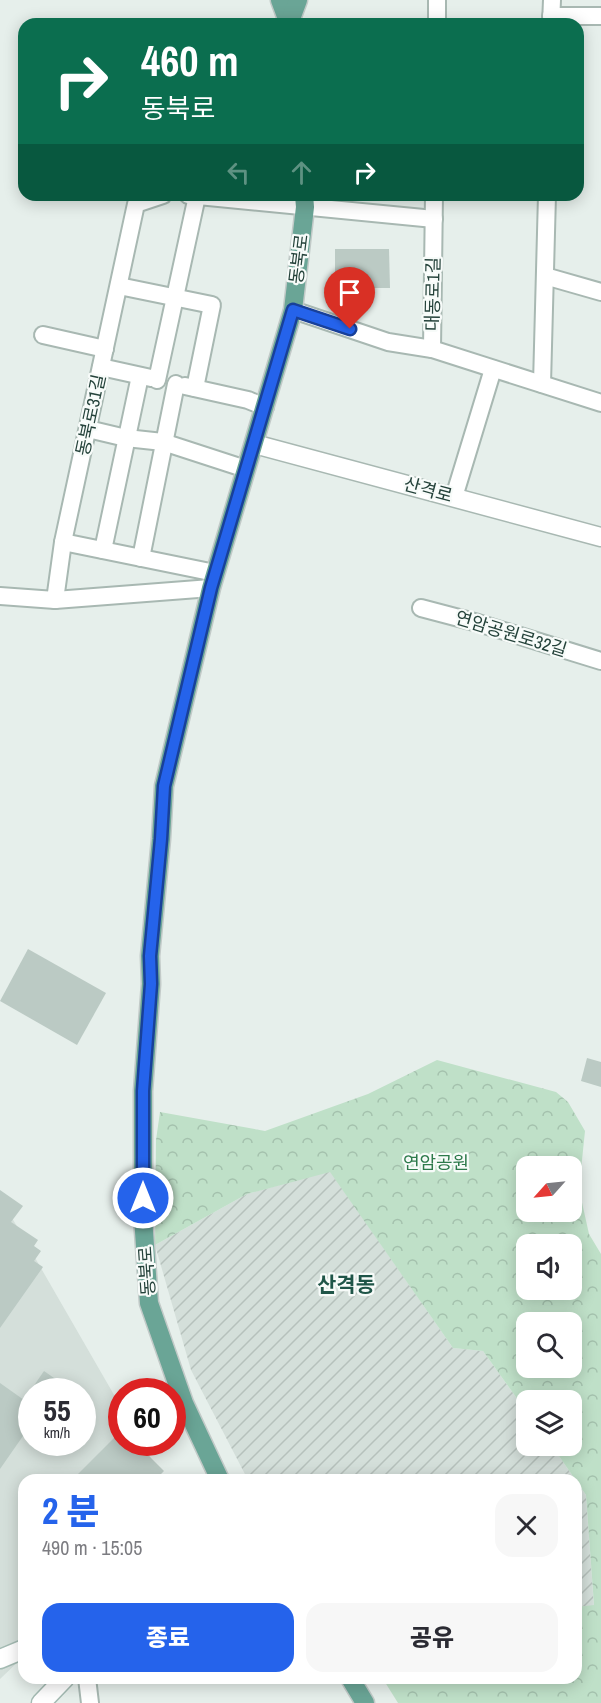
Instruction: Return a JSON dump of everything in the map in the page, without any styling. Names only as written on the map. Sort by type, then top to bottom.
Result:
[{"type":"main road","points":[[280,0],[288,18]]},
{"type":"main road","points":[[292,18],[298,0]]},
{"type":"main road","name":"동북로","points":[[217,1474],[184,1403],[149,1303],[143,1206],[143,1091],[151,984],[150,956],[164,786],[213,581],[293,310],[305,201]]},
{"type":"main road","points":[[354,1684],[365,1703]]},
{"type":"street","points":[[437,0],[437,18]]},
{"type":"street","points":[[552,13],[601,16]]},
{"type":"street","name":"동북로31길","points":[[55,600],[63,542],[136,204],[145,201]]},
{"type":"street","points":[[157,380],[192,201]]},
{"type":"street","points":[[305,201],[434,219]]},
{"type":"street","name":"대동로1길","points":[[434,201],[432,350],[601,403]]},
{"type":"street","points":[[542,384],[547,201]]},
{"type":"street","points":[[545,276],[601,292]]},
{"type":"street","points":[[119,286],[212,305],[195,388]]},
{"type":"street","name":"동북로","points":[[293,310],[388,342],[432,350]]},
{"type":"street","points":[[43,335],[105,349]]},
{"type":"street","points":[[101,367],[248,400],[265,407]]},
{"type":"street","points":[[454,497],[493,369]]},
{"type":"street","points":[[103,550],[140,376]]},
{"type":"street","points":[[141,558],[176,384]]},
{"type":"street","points":[[88,429],[126,438],[163,442],[246,469]]},
{"type":"street","name":"산격로","points":[[254,444],[601,537]]},
{"type":"street","points":[[63,542],[141,558],[213,581]]},
{"type":"street","points":[[0,596],[55,600],[213,581]]},
{"type":"street","name":"연암공원로32길","points":[[421,608],[601,661]]},
{"type":"street","points":[[0,1659],[18,1652]]},
{"type":"street","points":[[41,1703],[59,1684]]},
{"type":"street","points":[[88,1684],[90,1703]]},
{"type":"shaded area","points":[[330,1171],[453,1348],[483,1351],[516,1397],[516,1456],[559,1456],[572,1474],[245,1474],[191,1370],[155,1245],[247,1194]]},
{"type":"shaded area","points":[[0,1197],[108,1384],[108,1456],[150,1456],[160,1474],[18,1474],[18,1662],[0,1679]]},
{"type":"shaded area","points":[[582,1489],[586,1495],[594,1606],[582,1607]]},
{"type":"green space","name":"연암공원","points":[[437,1060],[556,1092],[568,1102],[585,1131],[582,1160],[582,1156],[516,1156],[516,1222],[582,1222],[582,1202],[589,1234],[601,1254],[601,1703],[398,1703],[386,1684],[582,1684],[582,1606],[594,1605],[586,1495],[582,1489],[582,1474],[571,1474],[559,1456],[582,1456],[582,1390],[516,1390],[516,1397],[483,1351],[453,1348],[330,1172],[247,1194],[155,1245],[156,1140],[160,1112],[265,1131],[368,1094]]},
{"type":"building","points":[[335,249],[389,249],[390,288],[335,288]]},
{"type":"building","points":[[28,949],[106,993],[77,1045],[0,1001]]},
{"type":"building","points":[[587,1058],[601,1062],[601,1087],[581,1081]]},
{"type":"building","points":[[0,1190],[23,1206],[11,1222],[38,1240],[34,1246],[41,1251],[34,1261],[43,1267],[0,1328]]},
{"type":"building","points":[[44,1371],[54,1378],[39,1378]]},
{"type":"building","points":[[0,1383],[18,1396],[18,1443],[0,1469]]},
{"type":"building","points":[[108,1444],[108,1456],[149,1456],[164,1471],[161,1474],[78,1474]]},
{"type":"district","name":"산격동","points":[[346,1285]]},
{"type":"route","points":[[143,1198],[143,1091],[151,984],[150,956],[164,786],[211,588],[293,310],[350,329]]}]
